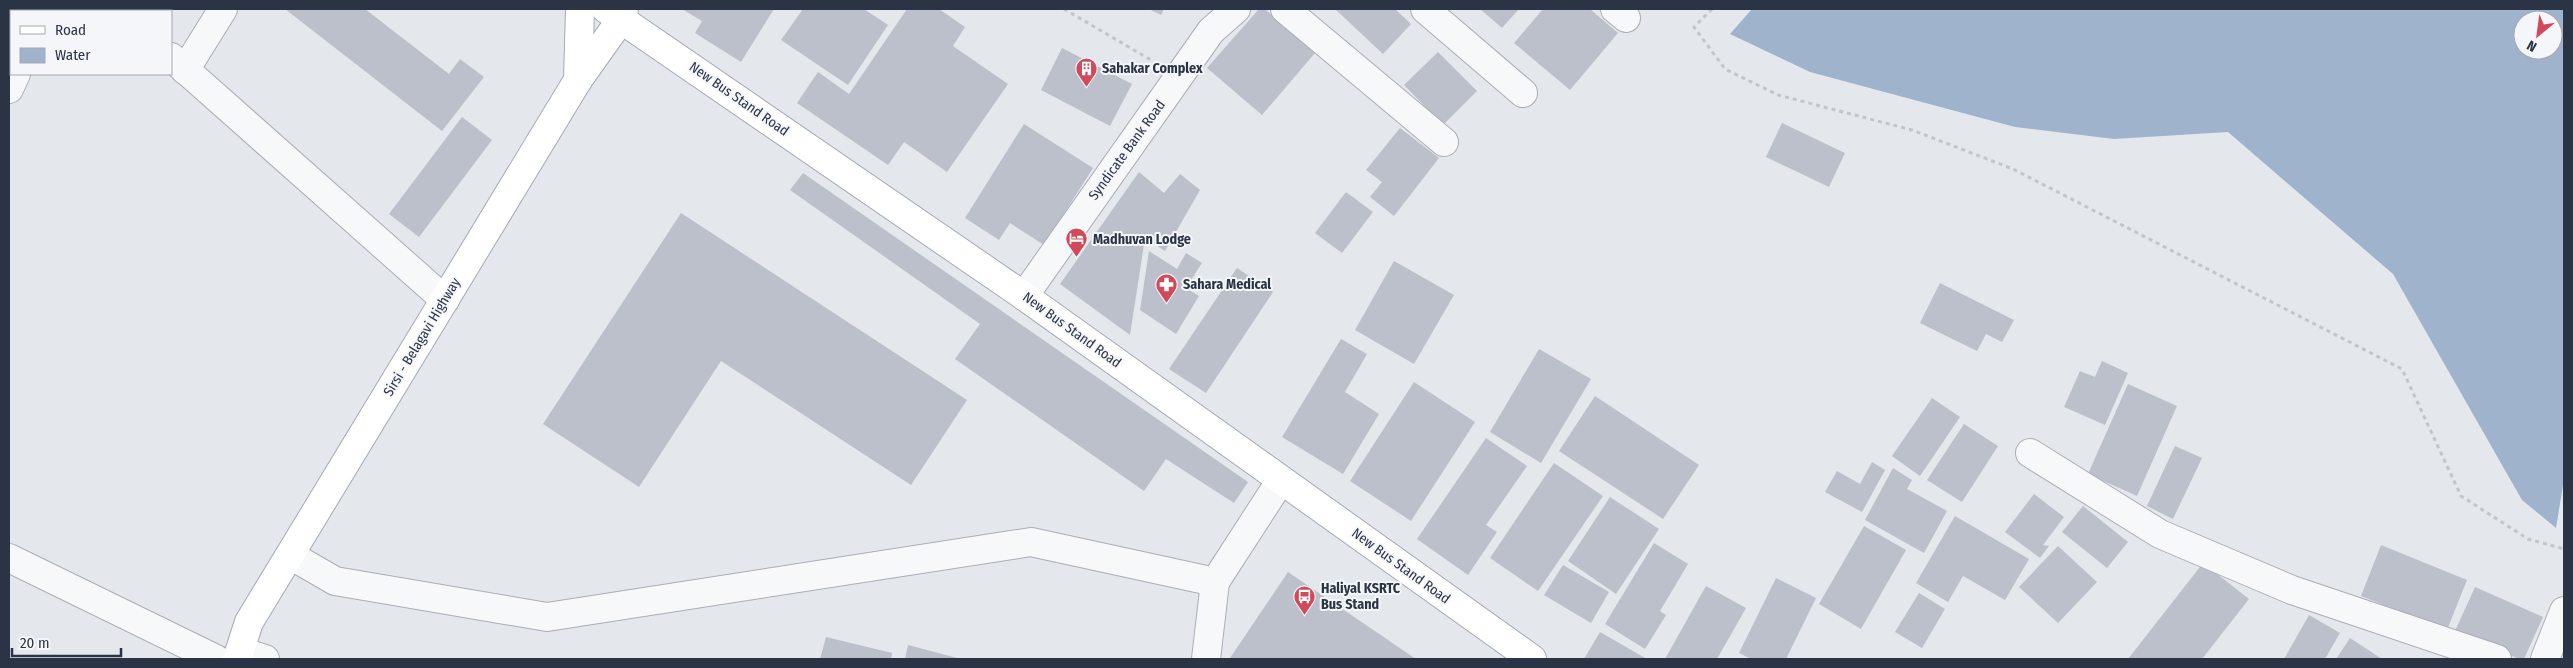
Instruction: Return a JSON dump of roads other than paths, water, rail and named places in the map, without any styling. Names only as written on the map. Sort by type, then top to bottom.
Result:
[{"type":"main road","name":"Sirsi - Belagavi Highway","points":[[239,657],[249,622],[578,80],[580,9]]},
{"type":"main road","points":[[578,80],[617,12]]},
{"type":"main road","name":"New Bus Stand Road","points":[[617,12],[1024,296],[1528,658]]},
{"type":"street","points":[[223,9],[178,64],[445,300]]},
{"type":"street","name":"Syndicate Bank Road","points":[[1024,296],[1211,31],[1236,9]]},
{"type":"street","points":[[1285,9],[1444,142]]},
{"type":"street","points":[[1425,9],[1523,93]]},
{"type":"street","points":[[9,89],[16,75]]},
{"type":"street","points":[[2030,453],[2160,534],[2292,590],[2497,659]]},
{"type":"street","points":[[1206,659],[1215,582],[1281,480]]},
{"type":"street","points":[[290,554],[335,581],[547,617],[1031,542],[1215,582]]},
{"type":"street","points":[[9,558],[239,657]]},
{"type":"street","points":[[2545,659],[2564,612]]},
{"type":"water","points":[[1752,9],[2564,9],[2564,479],[2556,528],[2522,500],[2393,274],[2228,132],[2114,139],[2015,127],[1810,72],[1730,34]]},
{"type":"place","name":"Sahakar Complex","points":[[1086,87]]},
{"type":"place","name":"Madhuvan Lodge","points":[[1077,258]]},
{"type":"place","name":"Sahara Medical","points":[[1167,303]]},
{"type":"place","name":"Haliyal KSRTC Bus Stand","points":[[1305,615]]}]
